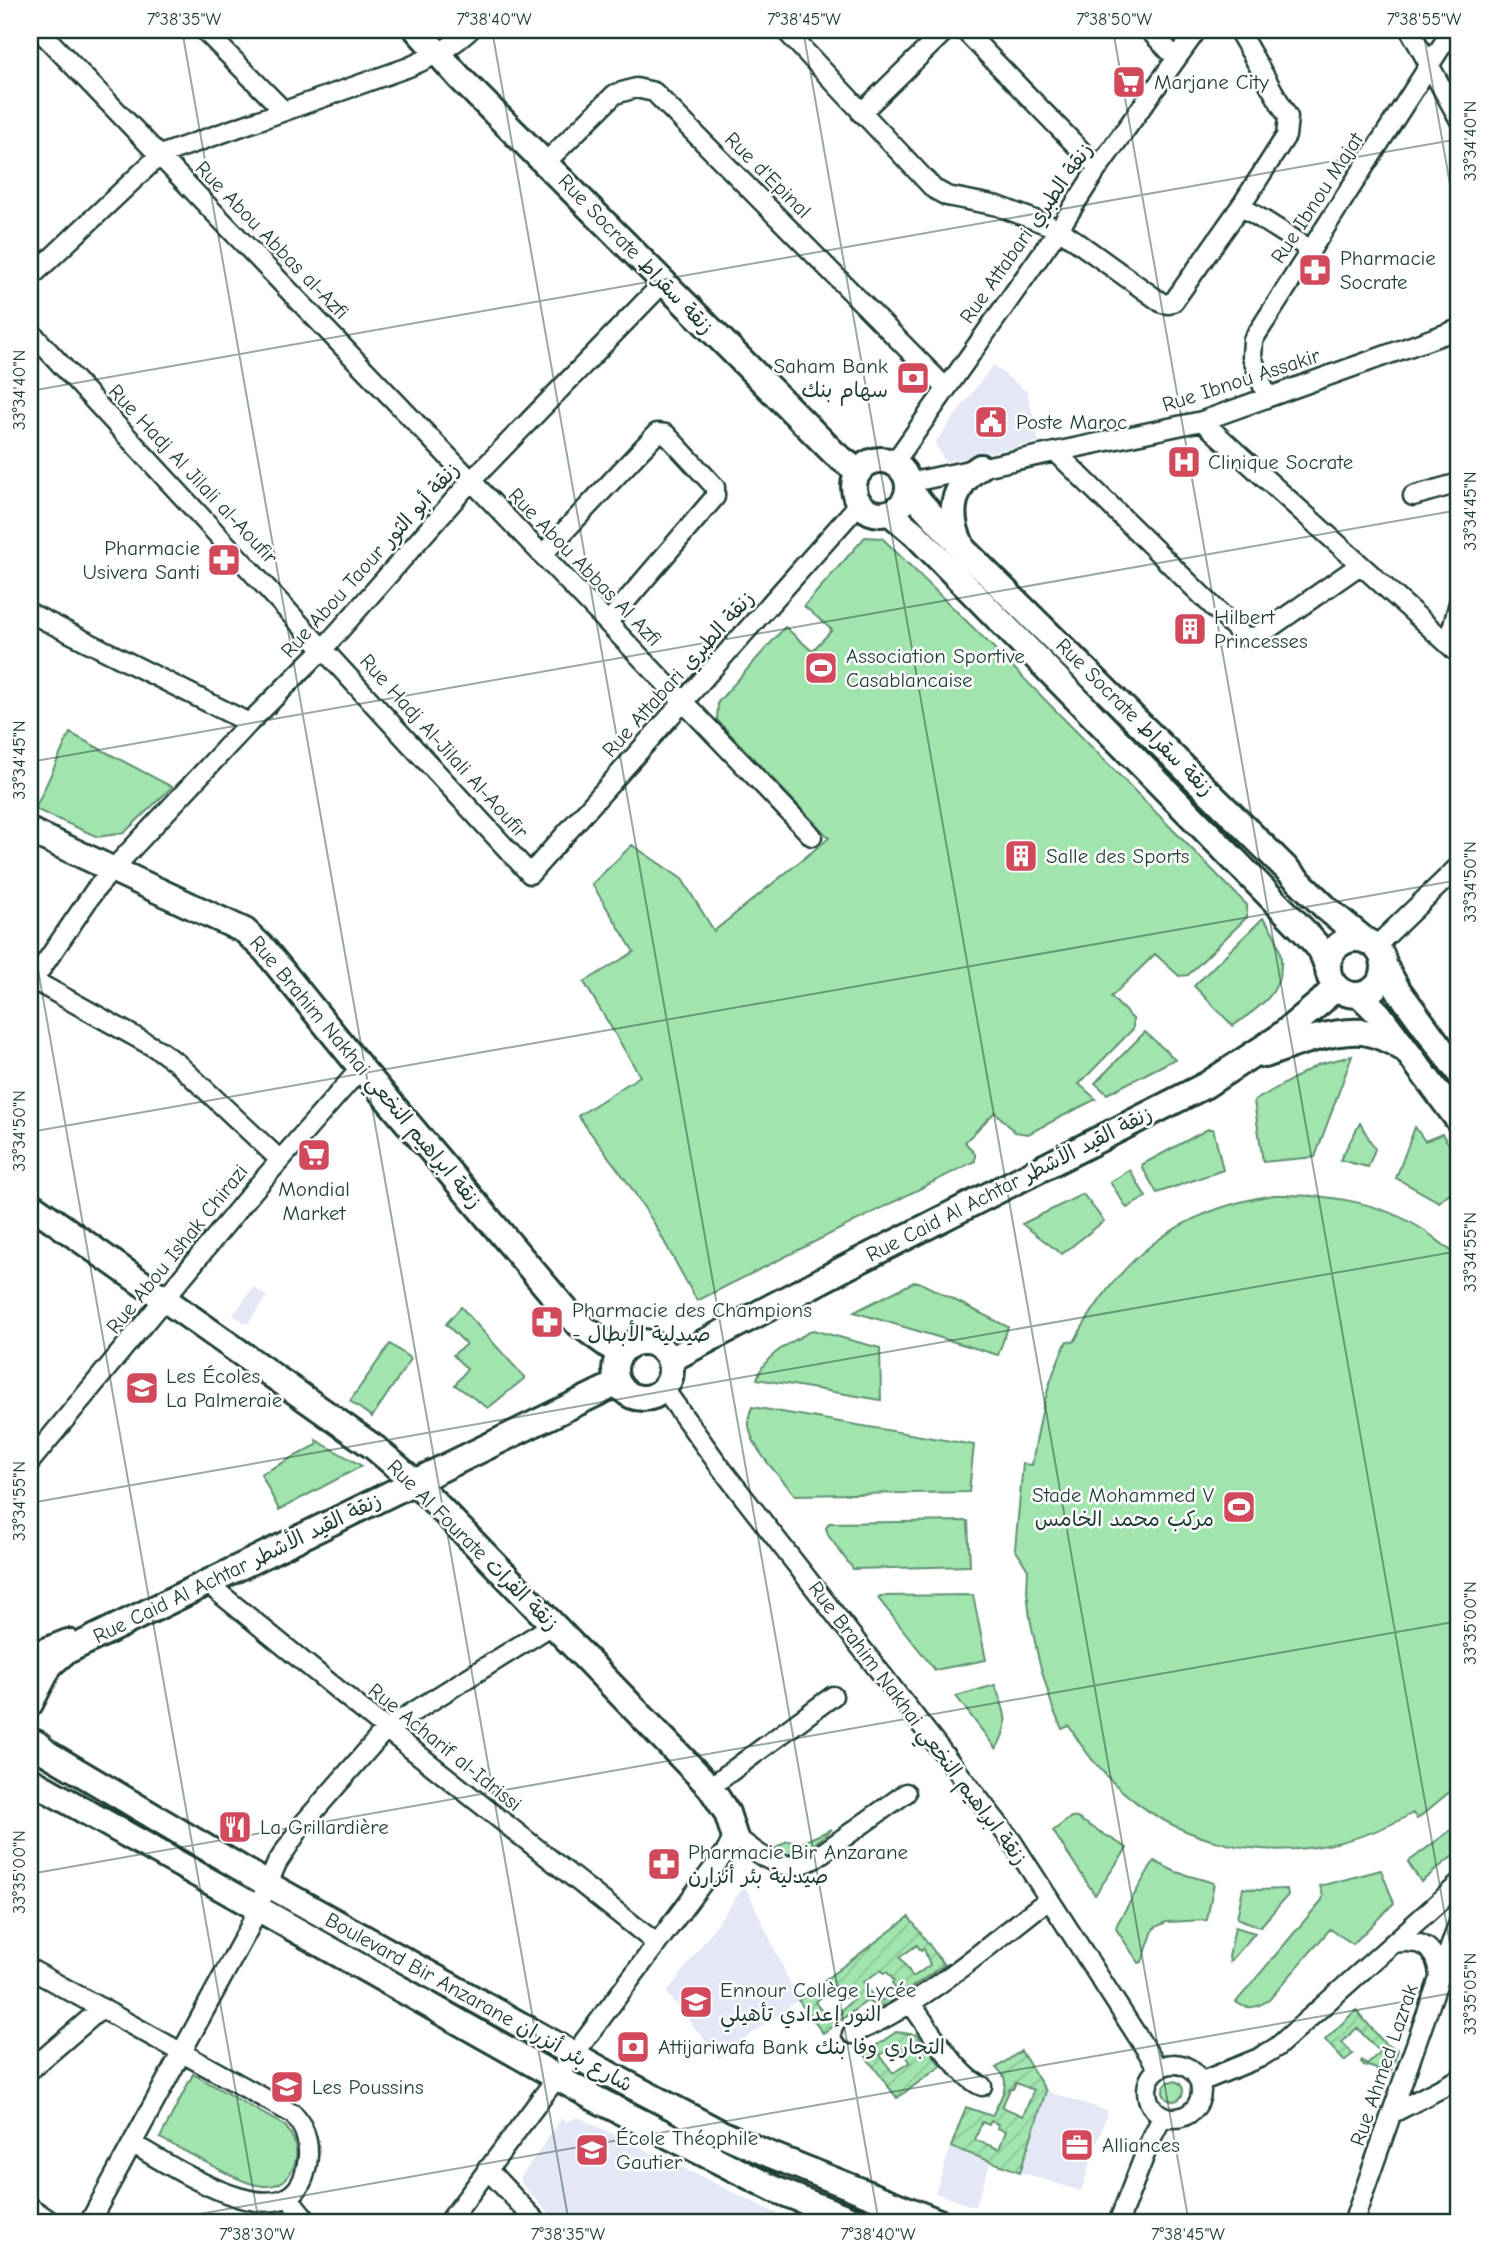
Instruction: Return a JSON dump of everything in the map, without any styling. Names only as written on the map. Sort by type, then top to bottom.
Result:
[{"type":"street","name":"Rue Abou Abbas al-Azfi","points":[[39,30],[471,481]]},
{"type":"street","points":[[204,30],[283,110]]},
{"type":"street","name":"Rue Socrate زنقة سقراط","points":[[417,30],[460,78],[663,283],[835,454],[859,472]]},
{"type":"street","points":[[30,278],[160,155],[409,67],[439,54],[470,30]]},
{"type":"street","points":[[785,30],[861,113],[940,193],[999,206],[1059,229],[1162,303],[1169,304],[1174,301],[1241,206],[1286,136],[1289,117],[1238,30]]},
{"type":"street","points":[[861,113],[946,30]]},
{"type":"street","points":[[964,30],[1098,168]]},
{"type":"street","points":[[1149,30],[1177,58]]},
{"type":"street","name":"Rue Attabari زنقة الطبري","points":[[903,479],[946,388],[1197,30]]},
{"type":"street","points":[[1410,30],[1459,119]]},
{"type":"street","name":"Rue Ibnou Majat","points":[[1267,397],[1252,356],[1253,340],[1452,30]]},
{"type":"street","name":"Rue d'Epinal","points":[[546,162],[615,94],[636,88],[654,92],[946,388]]},
{"type":"street","points":[[1241,206],[1311,250]]},
{"type":"street","name":"Rue Abou Taour زنقة أبو الثور","points":[[32,982],[95,890],[113,869],[249,723],[324,648],[471,481],[663,283]]},
{"type":"street","name":"Rue Ibnou Assakir","points":[[903,479],[980,467],[1202,421],[1459,328]]},
{"type":"street","name":"Rue Hadj Al Jilali al-Aoufir","points":[[30,331],[324,648]]},
{"type":"street","points":[[1202,421],[1454,649]]},
{"type":"street","points":[[543,554],[657,433],[666,434],[715,487],[715,497],[608,622]]},
{"type":"street","points":[[1056,452],[1243,636],[1255,637],[1261,634],[1360,565]]},
{"type":"street","points":[[879,460],[903,479],[900,506],[890,513],[873,513],[860,503],[855,488],[859,472],[871,462],[879,460]]},
{"type":"street","points":[[965,551],[954,522],[954,499],[962,482],[980,467]]},
{"type":"street","name":"Rue Socrate زنقة سقراط","points":[[903,479],[965,551],[1327,909],[1375,951],[1398,990],[1459,1073]]},
{"type":"street","name":"Rue Abou Abbas Al Azfi","points":[[471,481],[812,836]]},
{"type":"street","points":[[1413,496],[1459,483]]},
{"type":"street","name":"Rue Attabari زنقة الطبري","points":[[530,874],[860,503]]},
{"type":"street","name":"Rue Socrate زنقة سقراط","points":[[890,513],[915,534],[1306,932],[1321,950],[1331,976]]},
{"type":"street","points":[[1454,649],[1459,603]]},
{"type":"street","points":[[30,613],[249,723]]},
{"type":"street","name":"Rue Hadj Al-Jilali Al-Aoufir","points":[[324,648],[530,874]]},
{"type":"street","name":"Rue Brahim Nakhai زنقة ابراهيم النخعي","points":[[30,831],[246,931],[265,950],[576,1322],[621,1353]]},
{"type":"street","points":[[1375,951],[1459,866]]},
{"type":"street","points":[[1351,939],[1375,951],[1381,979],[1376,986],[1360,995],[1344,993],[1331,976],[1329,958],[1338,945],[1351,939]]},
{"type":"street","name":"Rue Caid Al Achtar زنقة القيد الأشطر","points":[[670,1360],[858,1261],[1196,1090],[1245,1061],[1304,1017],[1331,976]]},
{"type":"street","points":[[32,982],[159,1050],[177,1063],[280,1160]]},
{"type":"street","points":[[1360,995],[1379,1014],[1459,1121]]},
{"type":"street","points":[[1245,1061],[1296,1045],[1355,1032],[1378,1036],[1404,1049]]},
{"type":"street","name":"Rue Abou Ishak Chirazi","points":[[30,1462],[280,1160],[361,1068]]},
{"type":"street","name":"Rue Al Fourate زنقة الفرات","points":[[30,1203],[375,1448],[415,1482],[710,1787],[727,1813],[734,1835]]},
{"type":"street","points":[[648,1342],[660,1348],[670,1360],[671,1374],[664,1388],[654,1396],[640,1398],[627,1394],[618,1383],[615,1366],[621,1353],[633,1344],[648,1342]]},
{"type":"street","name":"Rue Caid Al Achtar زنقة القيد الأشطر","points":[[30,1704],[51,1665],[58,1657],[79,1644],[618,1383]]},
{"type":"street","name":"Rue Brahim Nakhai زنقة ابراهيم النخعي","points":[[664,1388],[721,1468],[1011,1840],[1158,2068]]},
{"type":"street","name":"Rue Acharif al-Idrissi","points":[[207,1583],[386,1730],[656,1943]]},
{"type":"street","points":[[89,2223],[258,1909],[277,1863],[302,1825],[386,1730],[554,1625]]},
{"type":"street","points":[[30,1657],[67,1642],[79,1644]]},
{"type":"street","points":[[710,1787],[833,1696]]},
{"type":"street","points":[[30,1768],[36,1756],[33,1738]]},
{"type":"street","name":"Boulevard Bir Anzarane شارع بئر أنزران","points":[[33,1738],[47,1754],[268,1885],[575,2057],[734,2139],[941,2223]]},
{"type":"street","name":"Boulevard Bir Anzarane شارع بئر أنزران","points":[[30,1780],[557,2079],[738,2172],[860,2223]]},
{"type":"street","points":[[448,2223],[575,2057],[656,1943],[727,1850],[734,1835],[758,1855],[774,1864],[800,1865],[814,1859],[905,1793]]},
{"type":"street","points":[[1200,2082],[1259,2058],[1277,2047],[1459,1884]]},
{"type":"street","points":[[852,2034],[911,2004],[1049,1899]]},
{"type":"street","name":"Rue Ahmed Lazrak","points":[[1353,2223],[1459,1922]]},
{"type":"street","points":[[1394,1943],[1407,1942],[1425,1946],[1436,1958],[1439,1975]]},
{"type":"street","points":[[30,1969],[296,2117],[307,2138],[308,2160],[301,2183],[288,2197],[271,2202],[241,2199],[132,2144]]},
{"type":"street","points":[[911,2004],[963,2073],[982,2086]]},
{"type":"street","points":[[30,2070],[103,2008]]},
{"type":"street","points":[[1171,2063],[1185,2066],[1200,2082],[1201,2095],[1193,2110],[1176,2118],[1163,2116],[1152,2108],[1146,2093],[1149,2078],[1158,2068],[1171,2063]]},
{"type":"street","points":[[1391,2114],[1459,2079]]},
{"type":"street","points":[[1118,2223],[1151,2139],[1163,2116]]},
{"type":"street","points":[[487,2169],[538,2223]]},
{"type":"street","points":[[288,2197],[309,2223]]},
{"type":"street","points":[[30,2207],[53,2223]]},
{"type":"shaded area","points":[[993,365],[1027,392],[1039,442],[945,462],[935,443]]},
{"type":"shaded area","points":[[254,1287],[267,1297],[247,1324],[233,1315]]},
{"type":"shaded area","points":[[745,1885],[798,2000],[719,2058],[667,1993]]},
{"type":"shaded area","points":[[1046,2091],[1108,2111],[1081,2191],[1020,2172]]},
{"type":"shaded area","name":"École Théophile Gautier","points":[[578,2117],[796,2223],[558,2223],[522,2184],[520,2178],[562,2118],[567,2122]]},
{"type":"shaded area","points":[[951,2147],[991,2161],[975,2207],[935,2193]]},
{"type":"green space","points":[[865,537],[882,538],[1003,657],[1247,905],[1247,917],[1188,975],[1179,976],[1155,954],[1111,997],[1133,1019],[1133,1029],[1079,1084],[1096,1099],[1028,1134],[1015,1132],[995,1112],[965,1142],[975,1154],[975,1161],[697,1301],[654,1223],[578,1116],[640,1076],[584,982],[634,952],[592,884],[632,845],[682,879],[714,931],[829,838],[717,720],[718,702],[785,627],[812,651],[832,630],[804,606]]},
{"type":"green space","points":[[70,733],[172,787],[124,833],[98,837],[35,809]]},
{"type":"green space","points":[[1263,918],[1279,947],[1279,979],[1268,998],[1233,1026],[1194,986]]},
{"type":"green space","points":[[1145,1032],[1175,1059],[1107,1094],[1095,1083]]},
{"type":"green space","points":[[1352,1056],[1315,1157],[1263,1162],[1254,1101],[1319,1064]]},
{"type":"green space","points":[[1360,1123],[1375,1149],[1368,1167],[1340,1160]]},
{"type":"green space","points":[[1415,1127],[1425,1141],[1442,1134],[1459,1159],[1459,1185],[1439,1202],[1396,1178]]},
{"type":"green space","points":[[1208,1129],[1213,1129],[1223,1170],[1157,1193],[1142,1167],[1143,1164]]},
{"type":"green space","points":[[1130,1170],[1146,1197],[1127,1208],[1110,1182]]},
{"type":"green space","points":[[1083,1194],[1104,1221],[1062,1254],[1022,1224]]},
{"type":"green space","name":"Stade Mohammed V مركب محمد الخامس","points":[[1274,1195],[1333,1198],[1371,1206],[1408,1221],[1459,1256],[1459,1784],[1417,1819],[1413,1813],[1366,1835],[1317,1847],[1269,1849],[1222,1843],[1178,1827],[1137,1803],[1100,1769],[1069,1726],[1062,1729],[1053,1709],[1039,1661],[1030,1618],[1028,1570],[1015,1549],[1023,1464],[1032,1465],[1049,1386],[1067,1341],[1074,1342],[1111,1285],[1155,1242],[1208,1212]]},
{"type":"green space","points":[[919,1282],[1008,1327],[998,1355],[854,1312]]},
{"type":"green space","points":[[461,1307],[525,1378],[488,1408],[455,1385],[467,1369],[453,1355],[466,1344],[446,1324]]},
{"type":"green space","points":[[813,1330],[880,1348],[881,1400],[757,1379],[772,1356]]},
{"type":"green space","points":[[390,1344],[411,1359],[372,1417],[350,1401]]},
{"type":"green space","points":[[752,1407],[974,1445],[969,1492],[795,1495],[754,1442],[749,1419]]},
{"type":"green space","points":[[316,1440],[362,1466],[279,1510],[261,1474],[317,1445]]},
{"type":"green space","points":[[968,1521],[970,1566],[853,1569],[828,1535],[826,1528],[829,1523]]},
{"type":"green space","points":[[973,1595],[986,1660],[935,1670],[878,1598],[880,1596]]},
{"type":"green space","points":[[995,1685],[1005,1717],[1004,1731],[996,1749],[956,1696]]},
{"type":"green space","points":[[1071,1817],[1127,1848],[1095,1895],[1053,1831]]},
{"type":"green space","points":[[1459,1824],[1459,1851],[1421,1882],[1408,1862]]},
{"type":"green space","points":[[832,1829],[798,1853],[783,1853],[775,1849],[787,1841],[801,1843]]},
{"type":"green space","points":[[1154,1861],[1176,1872],[1214,1883],[1207,1920],[1166,1922],[1154,1928],[1142,1962],[1139,1963],[1116,1929]]},
{"type":"green space","points":[[1381,1870],[1394,1903],[1353,1944],[1330,1929],[1269,2000],[1252,2007],[1236,2002],[1322,1900],[1320,1886]]},
{"type":"green space","points":[[1243,1888],[1287,1889],[1288,1895],[1260,1927],[1237,1918]]},
{"type":"green space","points":[[909,1917],[944,1965],[886,2005],[877,2006],[867,2001],[823,2033],[798,2000]],"holes":[[[917,1945],[921,1951],[924,1949],[930,1965],[913,1977],[900,1957]],[[881,1970],[887,1972],[894,1981],[892,1983],[896,1990],[878,2003],[863,1982]],[[836,1986],[845,1998],[849,1995],[853,2000],[837,2016],[835,2014],[828,2019],[815,2002]]]},
{"type":"green space","points":[[1235,1927],[1255,1933],[1230,1962],[1229,1957]]},
{"type":"green space","points":[[1356,2010],[1385,2044],[1398,2050],[1390,2073],[1361,2062],[1362,2060],[1367,2064],[1380,2052],[1357,2028],[1342,2042],[1353,2054],[1344,2061],[1325,2040]]},
{"type":"green space","points":[[896,2032],[917,2035],[941,2066],[897,2098],[864,2054]],"holes":[[[898,2043],[910,2062],[893,2073],[880,2055]]]},
{"type":"green space","points":[[1021,2051],[1046,2091],[1020,2172],[951,2147],[966,2107],[992,2116],[1005,2085],[1002,2073],[996,2068]],"holes":[[[1016,2083],[1034,2090],[1023,2116],[1002,2107],[1010,2089],[1013,2089]],[[991,2121],[998,2124],[997,2128],[1006,2131],[999,2149],[975,2140],[982,2122],[989,2125]]]},
{"type":"green space","points":[[193,2074],[285,2126],[294,2140],[296,2150],[296,2160],[287,2178],[277,2184],[254,2185],[160,2138]]},
{"type":"green space","points":[[1173,2081],[1180,2084],[1183,2091],[1180,2098],[1173,2101],[1166,2098],[1163,2091],[1166,2084]]},
{"type":"place","name":"Marjane City","points":[[1129,82]]},
{"type":"place","name":"Pharmacie Socrate","points":[[1315,270]]},
{"type":"place","name":"Saham Bank سهام بنك","points":[[913,378]]},
{"type":"place","name":"Poste Maroc","points":[[991,422]]},
{"type":"place","name":"Clinique Socrate","points":[[1184,462]]},
{"type":"place","name":"Pharmacie Usivera Santi","points":[[224,560]]},
{"type":"place","name":"Hilbert Princesses","points":[[1190,629]]},
{"type":"place","name":"Association Sportive Casablancaise","points":[[821,668]]},
{"type":"place","name":"Salle des Sports","points":[[1021,856]]},
{"type":"place","name":"Mondial Market","points":[[314,1155]]},
{"type":"place","name":"Pharmacie des Champions - صيدلية الأبطال","points":[[547,1322]]},
{"type":"place","name":"Les Écoles La Palmeraie","points":[[142,1388]]},
{"type":"place","name":"Stade Mohammed V مركب محمد الخامس","points":[[1239,1507]]},
{"type":"place","name":"La Grillardière","points":[[235,1827]]},
{"type":"place","name":"Pharmacie Bir Anzarane صيدلية بئر أنزارن","points":[[664,1864]]},
{"type":"place","name":"Ennour Collège Lycée النور إعدادي تأهيلي","points":[[696,2002]]},
{"type":"place","name":"Attijariwafa Bank التجاري وفا بنك","points":[[633,2047]]},
{"type":"place","name":"Les Poussins","points":[[287,2087]]},
{"type":"place","name":"Alliances","points":[[1077,2145]]},
{"type":"place","name":"École Théophile Gautier","points":[[592,2150]]}]
